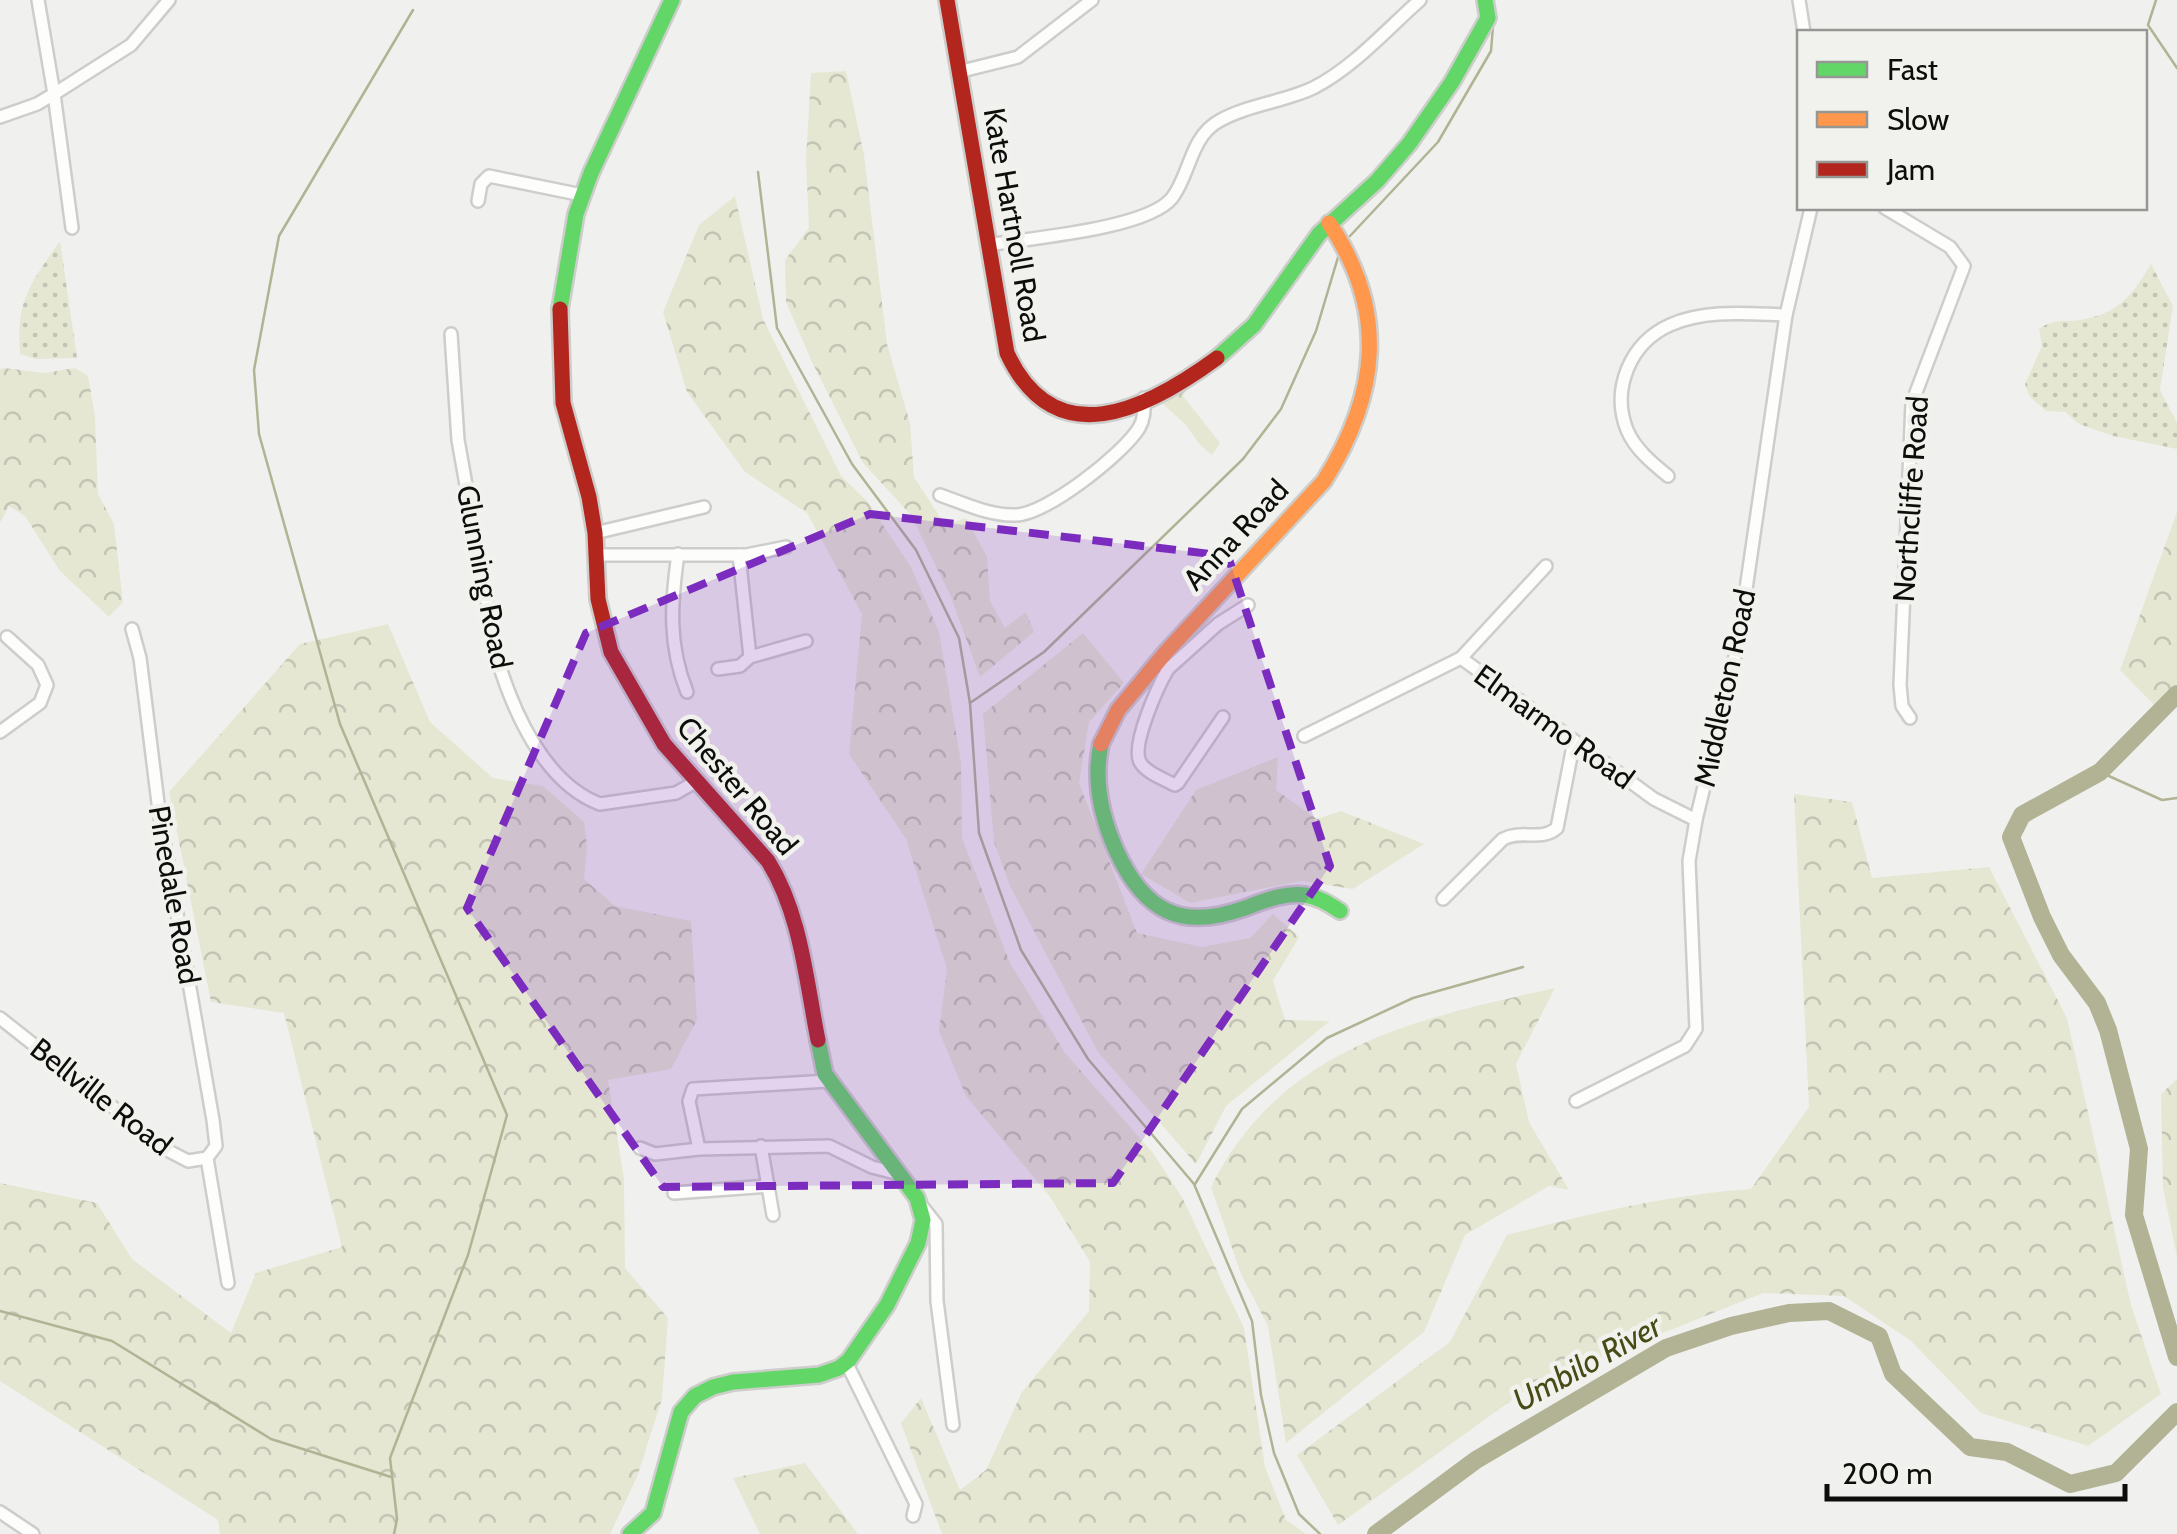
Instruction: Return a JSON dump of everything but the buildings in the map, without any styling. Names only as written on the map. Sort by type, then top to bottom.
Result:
[{"type":"street","points":[[38,0],[72,228]]},
{"type":"street","points":[[0,117],[37,104],[131,45],[169,0]]},
{"type":"street","name":"Chester Road","points":[[672,0],[582,195],[564,272],[561,372],[567,423],[589,496],[598,600],[611,652],[645,716],[664,744],[768,861],[781,882],[797,932],[820,1059],[828,1081],[921,1205]]},
{"type":"street","name":"Kate Hartnoll Road","points":[[947,0],[1007,353],[1027,388],[1042,402],[1071,416],[1103,414],[1144,398],[1203,370],[1232,348],[1267,309],[1309,246],[1329,223],[1376,183],[1416,134],[1488,18],[1485,0]]},
{"type":"street","points":[[958,72],[1018,57],[1092,0]]},
{"type":"street","points":[[988,245],[1126,222],[1156,212],[1175,194],[1193,153],[1210,127],[1229,116],[1299,94],[1328,79],[1420,0]]},
{"type":"street","points":[[1799,0],[1804,30]]},
{"type":"street","points":[[478,201],[481,184],[489,176],[582,195]]},
{"type":"street","name":"Middleton Road","points":[[1576,1100],[1677,1050],[1692,1038],[1696,1023],[1689,867],[1696,820],[1740,629],[1786,314],[1811,210]]},
{"type":"street","name":"Northcliffe Road","points":[[1887,210],[1950,247],[1959,254],[1964,266],[1912,403],[1900,684],[1902,706],[1910,718]]},
{"type":"street","name":"Anna Road","points":[[1329,223],[1350,251],[1358,270],[1371,325],[1367,376],[1342,457],[1110,722],[1097,769],[1102,818],[1126,870],[1152,901],[1171,914],[1189,919],[1217,918],[1288,895],[1323,898],[1340,911]]},
{"type":"street","points":[[1668,476],[1640,452],[1621,408],[1624,376],[1632,356],[1671,325],[1712,314],[1786,314]]},
{"type":"street","name":"Glunning Road","points":[[451,334],[458,440],[496,658],[504,683],[537,748],[573,787],[600,804],[676,792],[697,782]]},
{"type":"street","points":[[940,495],[1014,516],[1045,506],[1081,483],[1131,438],[1144,418],[1144,398]]},
{"type":"street","points":[[595,534],[704,507]]},
{"type":"street","points":[[596,555],[739,555],[786,547]]},
{"type":"street","points":[[678,554],[671,602],[672,644],[686,692]]},
{"type":"street","points":[[739,555],[750,657]]},
{"type":"street","points":[[1460,658],[1546,566]]},
{"type":"street","points":[[1223,717],[1178,784],[1144,767],[1138,757],[1139,742],[1164,664],[1248,605]]},
{"type":"street","name":"Pinedale Road","points":[[132,629],[140,658],[159,811],[214,1120],[216,1146],[207,1158],[228,1284]]},
{"type":"street","points":[[0,732],[40,703],[47,685],[38,665],[7,637]]},
{"type":"street","points":[[718,669],[740,666],[750,657],[806,641]]},
{"type":"street","name":"Elmarmo Road","points":[[1304,736],[1460,658],[1654,799],[1696,820]]},
{"type":"street","points":[[1442,899],[1503,839],[1516,834],[1544,836],[1557,828],[1574,740]]},
{"type":"street","name":"Bellville Road","points":[[0,1018],[167,1150],[192,1162],[207,1158]]},
{"type":"street","points":[[700,1149],[689,1100],[693,1089],[828,1081]]},
{"type":"street","points":[[760,1146],[773,1215]]},
{"type":"street","points":[[640,1148],[655,1154],[760,1146],[830,1146],[872,1168],[899,1174]]},
{"type":"street","points":[[674,1193],[769,1186]]},
{"type":"street","points":[[630,1534],[653,1513],[681,1412],[700,1390],[824,1373],[847,1364],[915,1250],[923,1224],[921,1205]]},
{"type":"street","points":[[921,1205],[932,1216],[936,1228],[937,1301],[953,1425]]},
{"type":"street","points":[[847,1364],[916,1504],[912,1516]]},
{"type":"street","points":[[0,1512],[33,1534]]},
{"type":"highlighted area","points":[[870,514],[1228,556],[1330,866],[1113,1183],[663,1187],[467,908],[586,633]]},
{"type":"green space","points":[[846,71],[864,155],[887,344],[910,423],[914,477],[945,525],[966,518],[987,557],[990,601],[1005,628],[1026,612],[1034,632],[980,677],[951,597],[911,515],[863,463],[786,302],[785,260],[809,228],[806,160],[811,73]]},
{"type":"green space","points":[[735,196],[763,319],[841,476],[867,501],[911,567],[939,632],[961,762],[962,838],[1010,963],[1065,1053],[1153,1153],[1183,1199],[1244,1328],[1265,1467],[1286,1520],[1306,1534],[942,1534],[901,1423],[921,1398],[960,1490],[986,1470],[1022,1392],[1089,1311],[1090,1262],[1051,1198],[966,1096],[939,1031],[947,969],[906,839],[849,754],[862,614],[807,513],[745,472],[687,392],[663,312],[699,225]]},
{"type":"green space","points":[[60,241],[77,358],[36,359],[20,354],[20,320],[33,281]]},
{"type":"green space","points":[[2151,264],[2173,306],[2160,390],[2177,423],[2177,449],[2113,436],[2079,424],[2065,412],[2046,411],[2030,397],[2025,384],[2042,346],[2039,329],[2108,312],[2132,292]]},
{"type":"green space","points":[[75,368],[88,376],[95,416],[98,494],[114,524],[123,602],[109,617],[60,571],[25,516],[9,506],[0,523],[0,369],[45,373]]},
{"type":"green space","points":[[1188,386],[1183,396],[1220,443],[1212,455],[1155,397]]},
{"type":"green space","points":[[2177,512],[2177,684],[2158,709],[2120,670]]},
{"type":"green space","points":[[388,624],[430,722],[493,778],[543,786],[584,822],[584,879],[615,906],[691,921],[697,1020],[671,1069],[608,1080],[624,1179],[625,1268],[668,1318],[662,1399],[637,1477],[610,1534],[220,1534],[218,1520],[0,1381],[0,1183],[97,1203],[132,1259],[231,1333],[256,1273],[342,1247],[284,1013],[211,1002],[169,792],[300,644]]},
{"type":"green space","points":[[1083,633],[1124,683],[1089,722],[1079,783],[1137,933],[1202,947],[1250,938],[1273,914],[1299,937],[1273,981],[1285,1020],[1330,1021],[1226,1106],[1196,1164],[1098,1052],[1010,886],[994,842],[983,714]]},
{"type":"green space","points":[[1278,757],[1276,790],[1317,819],[1341,811],[1424,844],[1353,889],[1301,881],[1190,903],[1141,874],[1196,790]]},
{"type":"green space","points":[[1794,794],[1852,802],[1872,878],[1989,867],[2067,1018],[2131,1305],[2161,1394],[2088,1446],[1981,1413],[1911,1341],[1844,1296],[1763,1293],[1533,1385],[1338,1525],[1297,1455],[1450,1342],[1507,1235],[1628,1206],[1751,1189],[1809,1107]]},
{"type":"green space","points":[[1555,988],[1516,1064],[1529,1122],[1569,1190],[1549,1186],[1465,1235],[1424,1332],[1286,1443],[1268,1326],[1241,1274],[1211,1187],[1240,1140],[1274,1101],[1313,1071],[1356,1047],[1403,1028],[1452,1012]]},
{"type":"green space","points":[[2177,1079],[2177,1257],[2163,1188],[2161,1094]]},
{"type":"green space","points":[[805,1463],[858,1534],[760,1534],[733,1478]]},
{"type":"waterway","points":[[2156,0],[2148,25],[2177,68]]},
{"type":"waterway","points":[[394,1534],[397,1519],[390,1458],[468,1255],[507,1115],[340,724],[259,434],[254,370],[279,236],[413,10]]},
{"type":"waterway","points":[[1350,236],[1438,142],[1491,51],[1493,26]]},
{"type":"waterway","points":[[758,172],[777,328],[852,464],[916,550],[959,638],[970,703],[979,833],[1021,950],[1088,1059],[1194,1184],[1252,1321],[1261,1395],[1274,1453],[1299,1514],[1320,1534]]},
{"type":"waterway","points":[[970,703],[1044,652],[1243,459],[1281,409],[1316,331],[1339,254]]},
{"type":"waterway","name":"Umbilo River","points":[[2177,694],[2100,772],[2022,815],[2011,837],[2061,955],[2097,1003],[2108,1030],[2139,1149],[2134,1215],[2177,1357]]},
{"type":"waterway","points":[[2100,772],[2162,800],[2177,798]]},
{"type":"waterway","points":[[1195,1184],[1242,1109],[1327,1038],[1413,998],[1523,967]]},
{"type":"waterway","points":[[0,1311],[112,1341],[271,1439],[391,1477]]},
{"type":"waterway","name":"Umbilo River","points":[[1376,1534],[1476,1460],[1666,1348],[1731,1326],[1789,1313],[1829,1311],[1879,1336],[1893,1374],[1970,1447],[2007,1452],[2070,1484],[2116,1473],[2177,1412]]},
{"type":"traffic: fast","points":[[560,309],[576,214],[591,173],[672,0]]},
{"type":"traffic: fast","points":[[1217,358],[1254,325],[1319,234],[1377,181],[1409,144],[1452,82],[1488,18],[1485,0]]},
{"type":"traffic: fast","points":[[1101,744],[1098,785],[1106,824],[1127,871],[1152,902],[1183,916],[1202,917],[1297,894],[1319,899],[1340,911]]},
{"type":"traffic: fast","points":[[630,1534],[653,1513],[681,1412],[695,1396],[733,1382],[819,1375],[839,1368],[849,1360],[887,1305],[918,1243],[923,1220],[917,1198],[825,1074],[818,1040]]},
{"type":"traffic: slow","points":[[1101,744],[1118,710],[1166,652],[1324,481],[1342,449],[1365,384],[1368,320],[1361,288],[1329,223]]},
{"type":"traffic: jam","points":[[947,0],[1007,353],[1027,385],[1050,405],[1076,414],[1103,414],[1161,394],[1217,358]]},
{"type":"traffic: jam","points":[[560,309],[563,403],[589,497],[598,599],[611,652],[664,744],[768,861],[779,881],[801,948],[818,1040]]}]
